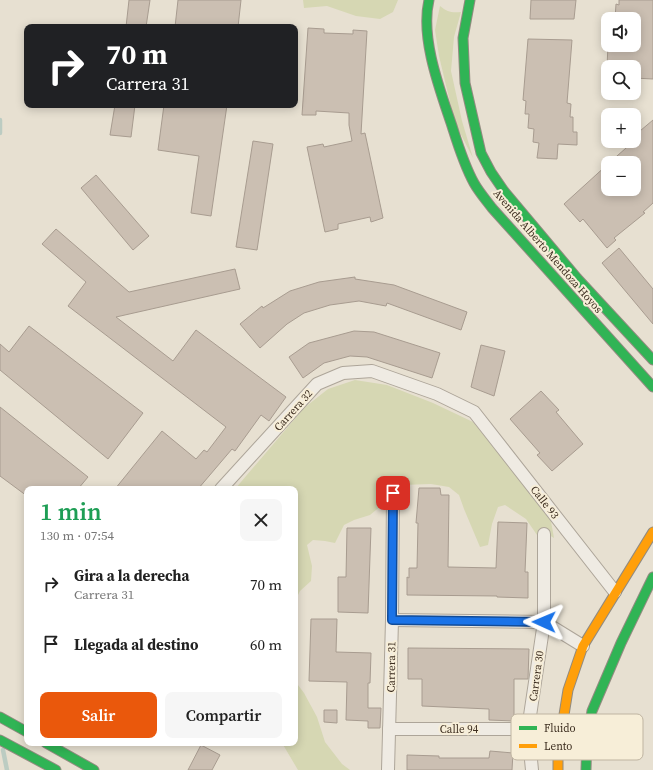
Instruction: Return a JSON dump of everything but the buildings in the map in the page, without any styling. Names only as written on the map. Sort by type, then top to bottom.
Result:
[{"type":"main road","name":"Avenida Alberto Mendoza Hoyos","points":[[429,0],[427,8],[428,44],[440,90],[463,159],[474,183],[492,208],[653,387]]},
{"type":"main road","name":"Avenida Alberto Mendoza Hoyos","points":[[470,0],[463,38],[465,83],[481,153],[504,192],[577,278],[653,360]]},
{"type":"main road","points":[[564,714],[568,690],[584,646],[615,592],[653,532]]},
{"type":"main road","points":[[592,714],[610,667],[638,605],[653,577]]},
{"type":"main road","points":[[0,717],[24,730]]},
{"type":"main road","points":[[0,740],[56,770]]},
{"type":"main road","points":[[51,746],[94,770]]},
{"type":"street","name":"Carrera 32","points":[[224,486],[317,384],[343,373],[372,371],[436,394],[474,412]]},
{"type":"street","name":"Calle 93","points":[[474,412],[615,592]]},
{"type":"street","name":"Carrera 31","points":[[388,770],[392,620],[393,493]]},
{"type":"street","name":"Carrera 30","points":[[530,714],[544,622],[544,534]]},
{"type":"street","points":[[392,620],[544,622],[584,646]]},
{"type":"street","name":"Calle 94","points":[[389,729],[511,729]]},
{"type":"street","name":"Carrera 30","points":[[531,760],[532,770]]},
{"type":"green space","points":[[303,0],[398,0],[393,12],[380,19],[356,16],[327,6],[304,8]]},
{"type":"green space","points":[[440,6],[450,12],[461,12],[454,37],[451,71],[462,121],[473,158],[455,123],[439,56],[435,30]]},
{"type":"green space","points":[[355,380],[387,385],[433,403],[473,422],[550,516],[554,538],[541,530],[537,535],[526,519],[505,505],[498,507],[492,524],[488,545],[480,547],[459,495],[449,487],[431,484],[402,485],[388,492],[382,505],[370,515],[344,525],[335,543],[313,540],[307,545],[312,566],[311,581],[300,591],[298,595],[298,486],[238,486],[304,408],[328,389]]},
{"type":"green space","points":[[298,685],[317,717],[325,742],[342,764],[350,770],[298,770],[284,746],[298,746]]},
{"type":"waterway","points":[[0,120],[0,133]]},
{"type":"waterway","points":[[3,750],[7,770]]},
{"type":"traffic: fast","points":[[429,0],[427,31],[433,64],[459,148],[474,183],[492,208],[653,387]]},
{"type":"traffic: fast","points":[[470,0],[463,38],[465,83],[481,153],[491,172],[504,191],[577,278],[653,360]]},
{"type":"traffic: fast","points":[[591,714],[621,643],[653,577]]},
{"type":"traffic: fast","points":[[0,717],[24,730]]},
{"type":"traffic: fast","points":[[0,740],[56,770]]},
{"type":"traffic: fast","points":[[51,746],[94,770]]},
{"type":"traffic: fast","points":[[586,760],[586,770]]},
{"type":"traffic: slow","points":[[564,714],[568,690],[583,646],[653,532]]},
{"type":"traffic: slow","points":[[558,760],[558,770]]},
{"type":"route","points":[[393,493],[392,620],[544,622]]}]
